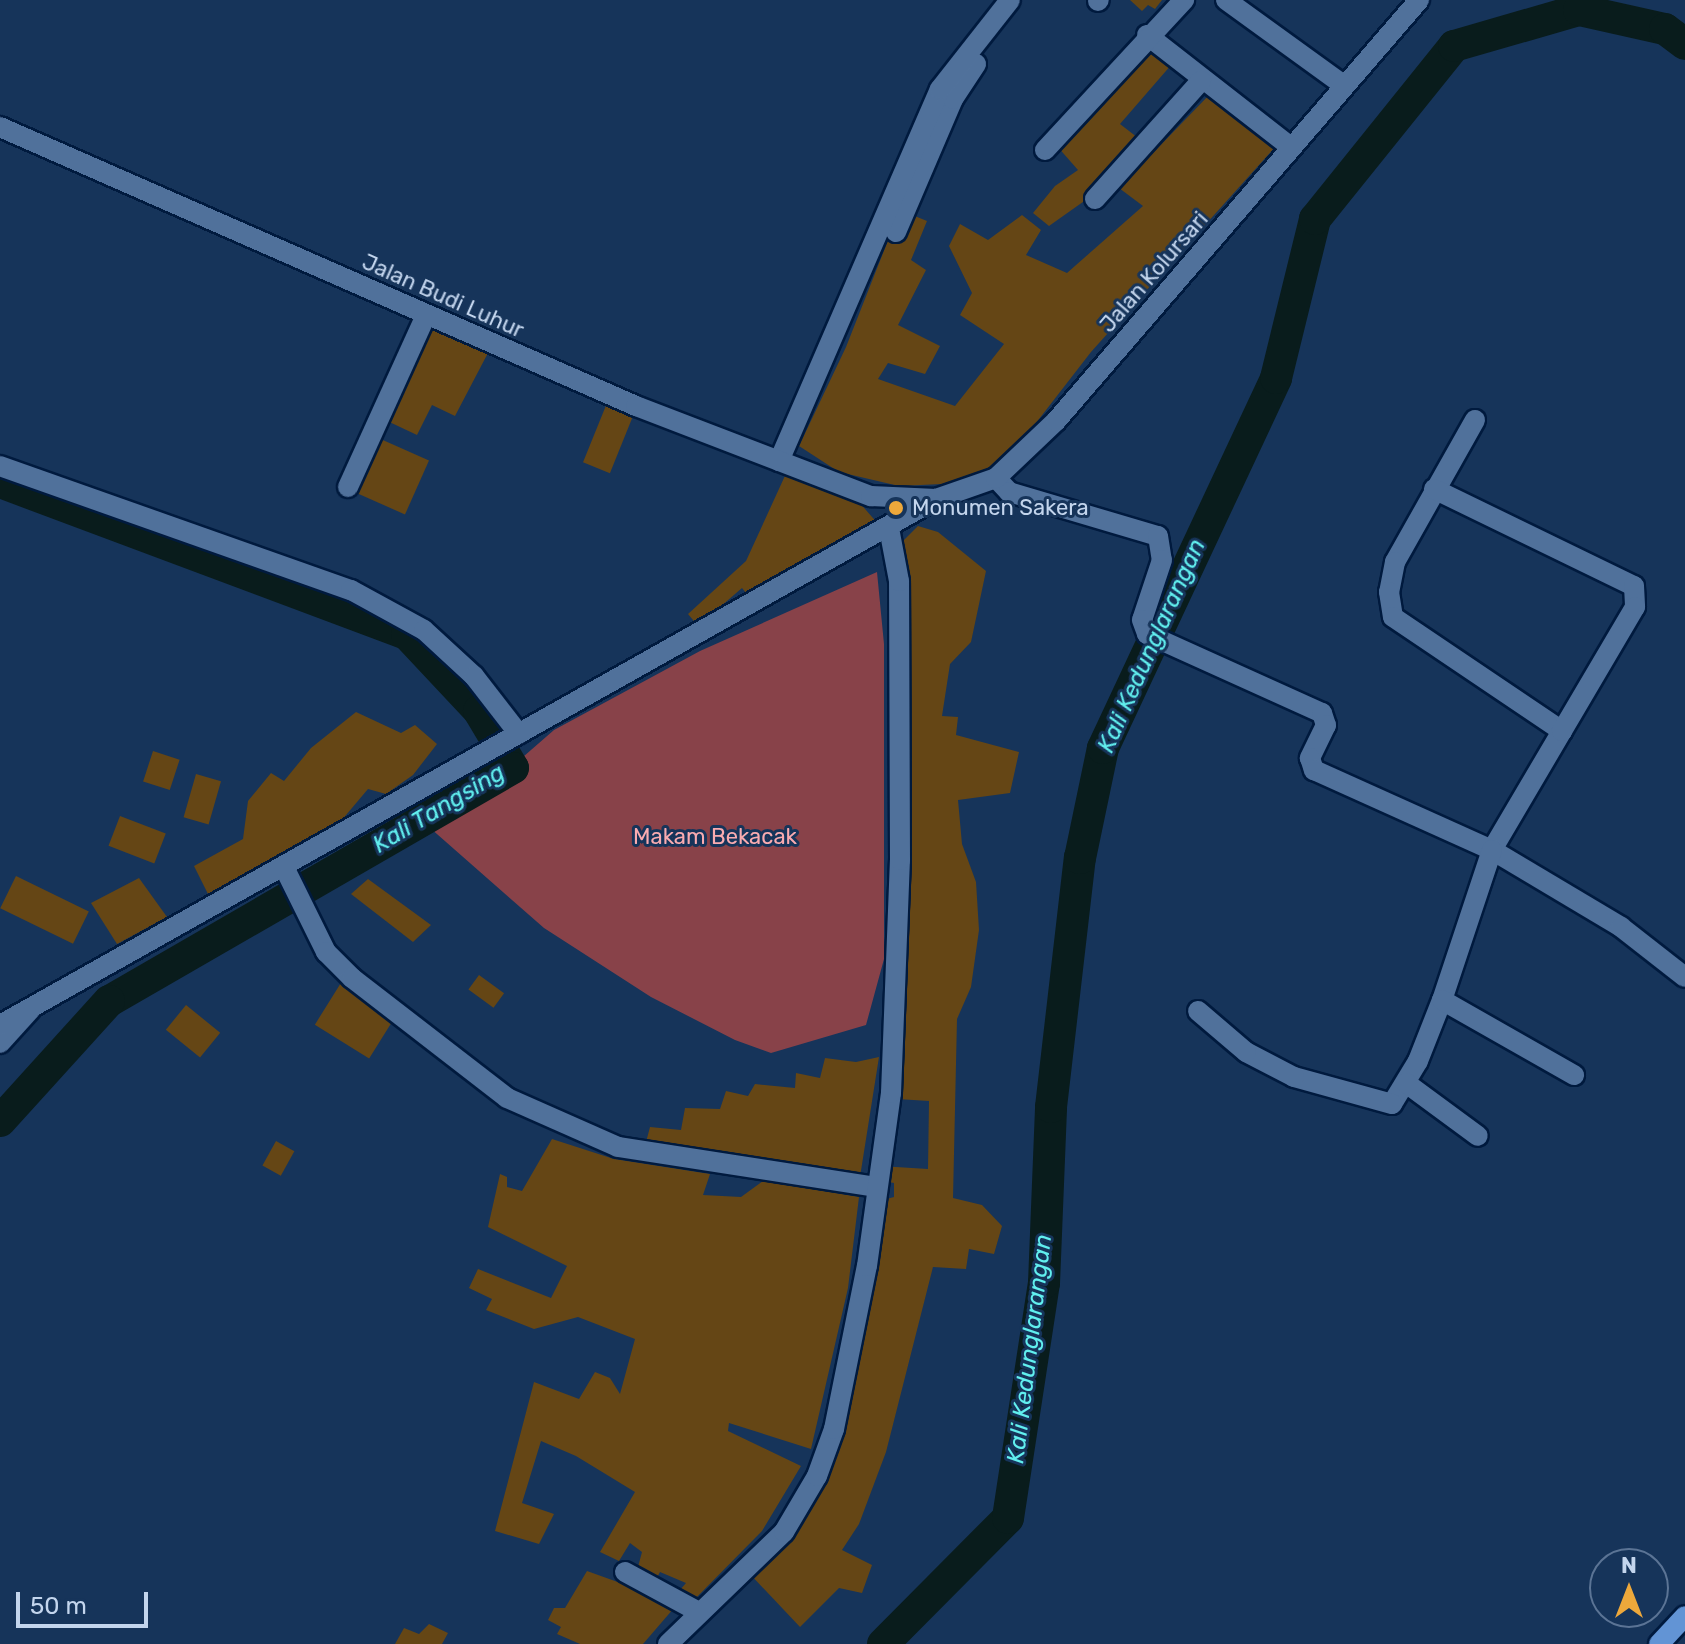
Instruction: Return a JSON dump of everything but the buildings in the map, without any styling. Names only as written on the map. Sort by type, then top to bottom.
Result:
[{"type":"main road","points":[[1659,1644],[1685,1616]]},
{"type":"street","points":[[779,461],[928,136],[961,56],[1010,0]]},
{"type":"street","points":[[1045,150],[1147,35],[1184,0]]},
{"type":"street","points":[[1226,0],[1342,84]]},
{"type":"street","name":"Jalan Kolursari","points":[[0,1025],[288,873],[494,747],[936,499],[996,478],[1056,421],[1342,84],[1419,0]]},
{"type":"street","points":[[1147,35],[1201,81],[1291,147]]},
{"type":"street","points":[[896,232],[928,136],[976,64]]},
{"type":"street","points":[[1095,199],[1201,81]]},
{"type":"street","name":"Jalan Budi Luhur","points":[[0,127],[426,315],[779,461],[871,496],[936,499]]},
{"type":"street","points":[[348,487],[426,315]]},
{"type":"street","points":[[1475,420],[1395,562],[1389,592],[1393,617],[1562,731]]},
{"type":"street","points":[[0,466],[351,590],[424,630],[474,676],[517,735]]},
{"type":"street","points":[[996,478],[1009,492],[1158,536],[1162,560],[1142,620],[1147,634],[1322,713],[1326,725],[1310,758],[1314,770],[1492,850],[1621,927],[1685,977]]},
{"type":"street","points":[[1198,1011],[1246,1052],[1294,1077],[1385,1105],[1400,1097],[1442,1000],[1492,850],[1635,607],[1634,586],[1434,489]]},
{"type":"street","points":[[668,1644],[784,1532],[817,1476],[834,1429],[877,1187],[891,1093],[900,860],[899,581],[889,528],[871,496]]},
{"type":"street","points":[[288,873],[317,939],[352,978],[507,1098],[618,1147],[877,1187]]},
{"type":"street","points":[[1442,1000],[1574,1075]]},
{"type":"street","points":[[0,1043],[33,1007]]},
{"type":"street","points":[[1406,1083],[1478,1136]]},
{"type":"street","points":[[625,1572],[699,1612]]},
{"type":"green space","name":"Makam Bekacak","points":[[877,572],[884,644],[884,959],[866,1025],[771,1053],[735,1040],[651,997],[544,928],[421,820],[508,770],[554,730],[700,651]]},
{"type":"waterway","name":"Kali Kedunglarangan","points":[[883,1644],[1008,1518],[1044,1283],[1051,1107],[1080,858],[1103,748],[1276,378],[1315,219],[1454,46],[1579,10],[1665,29],[1685,44]]},
{"type":"waterway","name":"Kali Tangsing","points":[[0,482],[407,634],[479,711],[513,768],[109,1001],[0,1121]]},
{"type":"place","name":"Monumen Sakera","points":[[896,508]]}]
